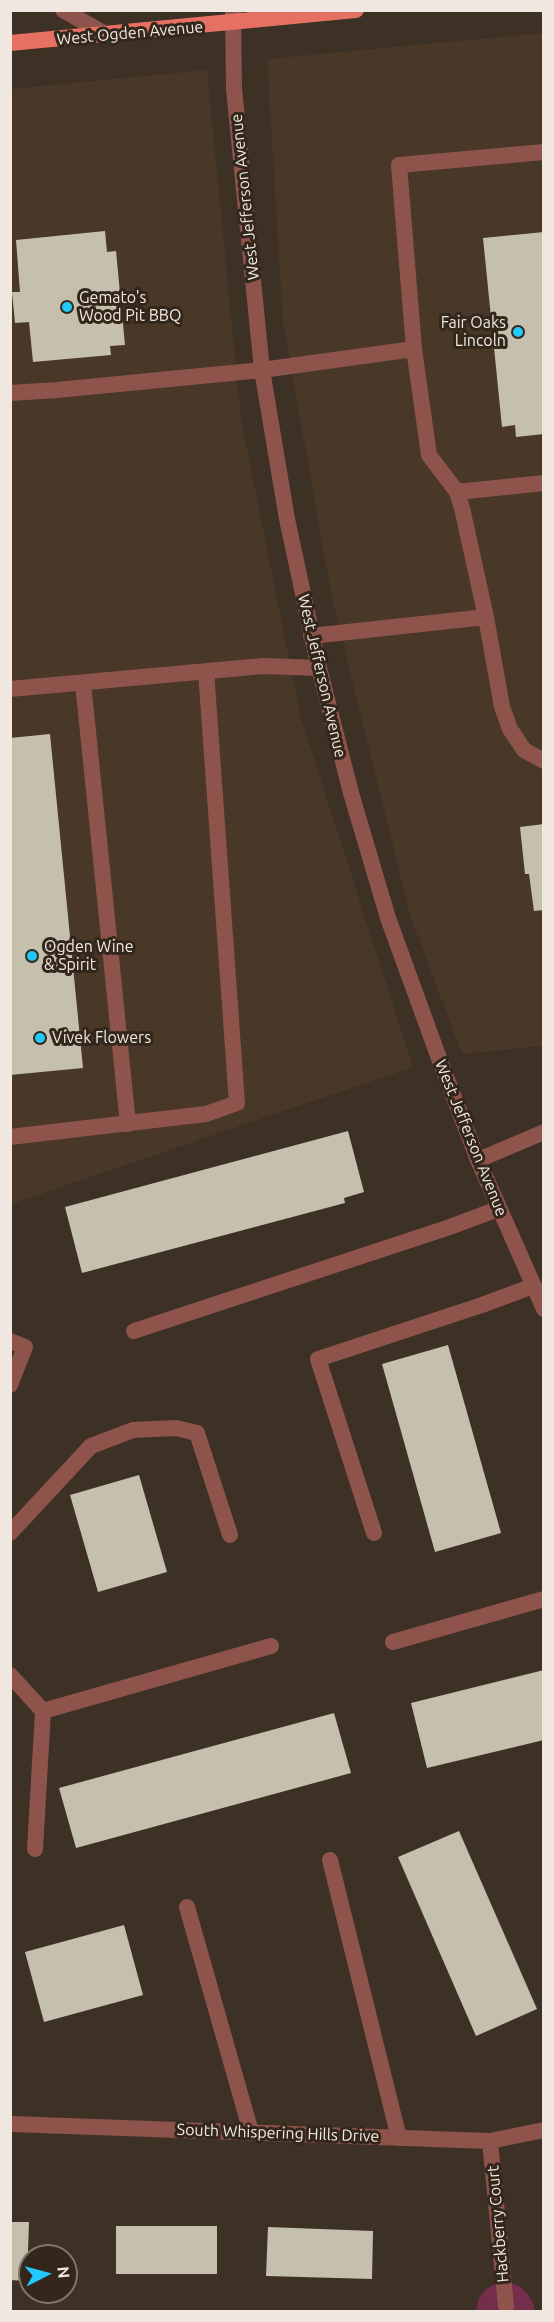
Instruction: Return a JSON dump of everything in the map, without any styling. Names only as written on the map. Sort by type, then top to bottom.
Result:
[{"type":"main road","name":"West Ogden Avenue","points":[[10,43],[107,35],[233,17],[356,10]]},
{"type":"street","points":[[63,10],[107,35]]},
{"type":"street","name":"West Jefferson Avenue","points":[[233,17],[234,89],[262,370],[287,519],[311,636],[351,793],[388,918],[478,1160],[543,1310]]},
{"type":"street","points":[[543,152],[399,165],[414,349],[429,455],[457,492],[462,508],[486,617],[502,707],[510,729],[524,750],[543,760]]},
{"type":"street","points":[[10,393],[262,370],[414,349]]},
{"type":"street","points":[[457,492],[543,483]]},
{"type":"street","points":[[311,636],[486,617]]},
{"type":"street","points":[[10,689],[263,666],[319,668]]},
{"type":"street","points":[[10,1137],[206,1114],[237,1103],[206,672]]},
{"type":"street","points":[[83,683],[128,1124]]},
{"type":"street","points":[[478,1160],[543,1132]]},
{"type":"street","points":[[134,1331],[447,1228],[498,1209]]},
{"type":"street","points":[[374,1533],[318,1359],[533,1286]]},
{"type":"street","points":[[10,1341],[25,1347],[10,1385]]},
{"type":"street","points":[[10,1533],[91,1446],[133,1430],[176,1428],[197,1433],[230,1535]]},
{"type":"street","points":[[393,1642],[543,1599]]},
{"type":"street","points":[[43,1711],[272,1646]]},
{"type":"street","points":[[10,1675],[43,1711],[35,1849]]},
{"type":"street","points":[[330,1860],[399,2138]]},
{"type":"street","points":[[187,1907],[251,2132]]},
{"type":"street","name":"South Whispering Hills Drive","points":[[10,2124],[490,2141],[543,2130]]},
{"type":"street","name":"Hackberry Court","points":[[490,2141],[506,2306]]},
{"type":"shaded area","points":[[543,33],[543,1046],[462,1054],[410,915],[332,598],[283,323],[267,59]]},
{"type":"shaded area","points":[[207,70],[241,419],[301,718],[413,1067],[11,1204],[10,89]]},
{"type":"shaded area","points":[[507,2282],[519,2286],[528,2294],[534,2305],[534,2311],[476,2312],[478,2300],[485,2290],[495,2284]]},
{"type":"building","name":"Gemato's Wood Pit BBQ","points":[[105,231],[107,252],[116,251],[125,345],[110,346],[111,355],[33,362],[29,322],[15,323],[12,292],[20,292],[16,240]]},
{"type":"building","name":"Fair Oaks Lincoln","points":[[544,232],[544,434],[516,437],[515,425],[502,427],[483,238]]},
{"type":"building","points":[[50,734],[83,1068],[10,1075],[10,738]]},
{"type":"building","points":[[544,824],[544,910],[534,911],[529,874],[525,874],[520,827]]},
{"type":"building","points":[[348,1131],[364,1192],[344,1198],[345,1203],[82,1273],[65,1207]]},
{"type":"building","points":[[448,1345],[501,1533],[435,1552],[382,1364]]},
{"type":"building","points":[[139,1475],[167,1572],[98,1592],[70,1495]]},
{"type":"building","points":[[544,1670],[544,1740],[427,1768],[411,1703]]},
{"type":"building","points":[[334,1713],[351,1773],[76,1848],[59,1788]]},
{"type":"building","points":[[459,1831],[537,2009],[476,2036],[398,1857]]},
{"type":"building","points":[[124,1925],[143,1995],[44,2022],[25,1952]]},
{"type":"building","points":[[10,2222],[29,2222],[28,2244],[18,2244],[18,2280],[10,2280]]},
{"type":"building","points":[[116,2226],[217,2226],[217,2274],[116,2274]]},
{"type":"building","points":[[268,2227],[373,2231],[372,2279],[266,2276]]},
{"type":"place","name":"Gemato's Wood Pit BBQ","points":[[67,307]]},
{"type":"place","name":"Fair Oaks Lincoln","points":[[518,332]]},
{"type":"place","name":"Ogden Wine & Spirit","points":[[32,956]]},
{"type":"place","name":"Vivek Flowers","points":[[40,1038]]}]
